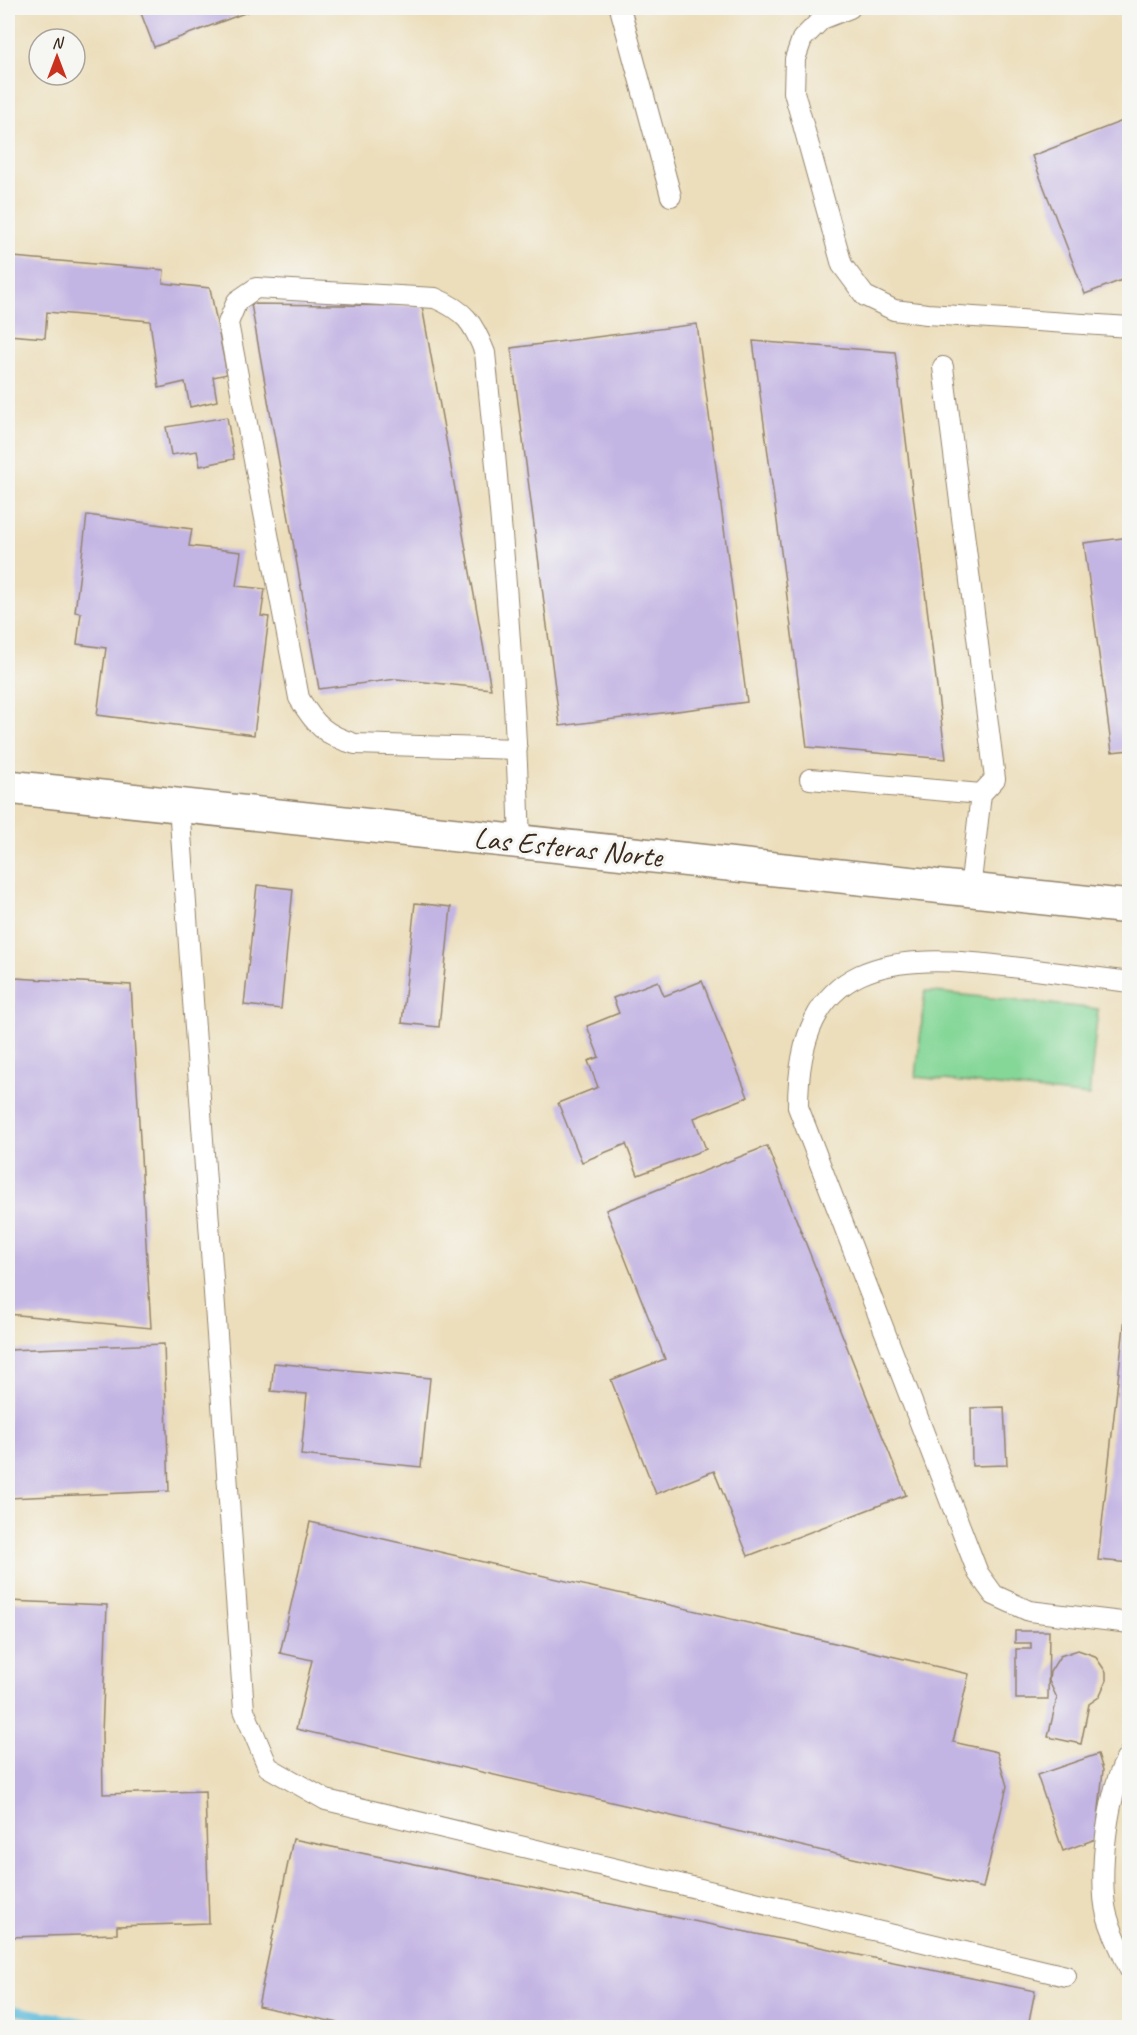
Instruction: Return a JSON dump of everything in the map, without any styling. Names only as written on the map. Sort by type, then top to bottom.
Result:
[{"type":"street","name":"Las Esteras Norte","points":[[8,787],[1130,907]]},
{"type":"lane","points":[[620,8],[671,196]]},
{"type":"lane","points":[[850,8],[822,19],[802,39],[795,59],[794,92],[842,265],[865,296],[894,310],[927,315],[1130,327]]},
{"type":"lane","points":[[517,749],[355,744],[334,738],[314,722],[299,698],[228,323],[237,301],[256,288],[435,298],[457,308],[477,331],[485,353],[504,532],[517,749],[520,842]]},
{"type":"lane","points":[[943,367],[995,779],[981,794],[970,890]]},
{"type":"lane","points":[[810,779],[981,794]]},
{"type":"lane","points":[[179,806],[243,1710],[268,1767],[326,1800],[1066,1976]]},
{"type":"lane","points":[[1130,982],[959,961],[920,961],[884,965],[853,977],[827,1000],[808,1030],[798,1075],[798,1107],[978,1573],[994,1595],[1029,1611],[1130,1623]]},
{"type":"lane","points":[[1130,1753],[1124,1761],[1111,1801],[1102,1886],[1107,1915],[1130,1970]]},
{"type":"green space","points":[[925,991],[1098,1009],[1089,1096],[916,1077]]},
{"type":"building","points":[[139,8],[258,8],[154,47]]},
{"type":"building","points":[[1130,118],[1130,277],[1085,294],[1032,156]]},
{"type":"building","points":[[13,257],[164,270],[163,283],[210,288],[227,374],[213,377],[217,401],[190,407],[185,382],[159,388],[150,321],[47,312],[45,338],[8,335]]},
{"type":"building","points":[[251,304],[422,306],[491,689],[397,679],[319,689]]},
{"type":"building","points":[[697,324],[747,702],[560,726],[511,348]]},
{"type":"building","points":[[753,341],[895,352],[946,759],[807,747]]},
{"type":"building","points":[[227,417],[234,459],[200,466],[197,451],[171,455],[166,427]]},
{"type":"building","points":[[8,442],[12,462],[8,463]]},
{"type":"building","points":[[87,515],[192,529],[189,546],[241,552],[236,586],[265,589],[261,616],[269,617],[254,735],[97,715],[106,648],[77,644],[81,613],[75,612]]},
{"type":"building","points":[[1130,537],[1130,750],[1112,752],[1084,543]]},
{"type":"building","points":[[257,885],[293,889],[281,1009],[244,1005]]},
{"type":"building","points":[[415,903],[451,907],[439,1027],[402,1023]]},
{"type":"building","points":[[15,978],[131,985],[151,1328],[8,1314],[8,1141]]},
{"type":"building","points":[[658,981],[664,996],[702,981],[748,1097],[694,1118],[706,1149],[638,1175],[626,1144],[582,1162],[558,1103],[598,1087],[588,1061],[599,1057],[587,1026],[619,1013],[613,998]]},
{"type":"building","points":[[767,1146],[906,1495],[748,1556],[714,1471],[656,1494],[611,1380],[665,1359],[606,1210]]},
{"type":"building","points":[[1128,1290],[1130,1290],[1130,1563],[1098,1560]]},
{"type":"building","points":[[164,1344],[169,1491],[8,1498],[8,1350]]},
{"type":"building","points":[[274,1363],[430,1378],[421,1467],[301,1455],[307,1394],[271,1391]]},
{"type":"building","points":[[1004,1407],[1007,1465],[972,1466],[971,1408]]},
{"type":"building","points":[[310,1522],[969,1674],[953,1742],[997,1752],[1007,1786],[983,1888],[296,1729],[312,1660],[280,1653]]},
{"type":"building","points":[[8,1601],[107,1605],[102,1734],[103,1794],[205,1791],[209,1923],[117,1926],[117,1934],[8,1937]]},
{"type":"building","points":[[1015,1631],[1049,1631],[1048,1699],[1016,1699],[1016,1649],[1031,1649],[1031,1643],[1015,1643]]},
{"type":"building","points":[[1078,1650],[1095,1656],[1106,1672],[1106,1681],[1099,1697],[1089,1704],[1081,1744],[1048,1737],[1057,1698],[1049,1681],[1050,1672],[1060,1656]]},
{"type":"building","points":[[1098,1754],[1103,1770],[1096,1839],[1063,1851],[1037,1775]]},
{"type":"building","points":[[293,1839],[1035,1991],[1028,2026],[1032,2028],[363,2028],[258,2006]]},
{"type":"waterway","points":[[8,2009],[113,2028]]}]
